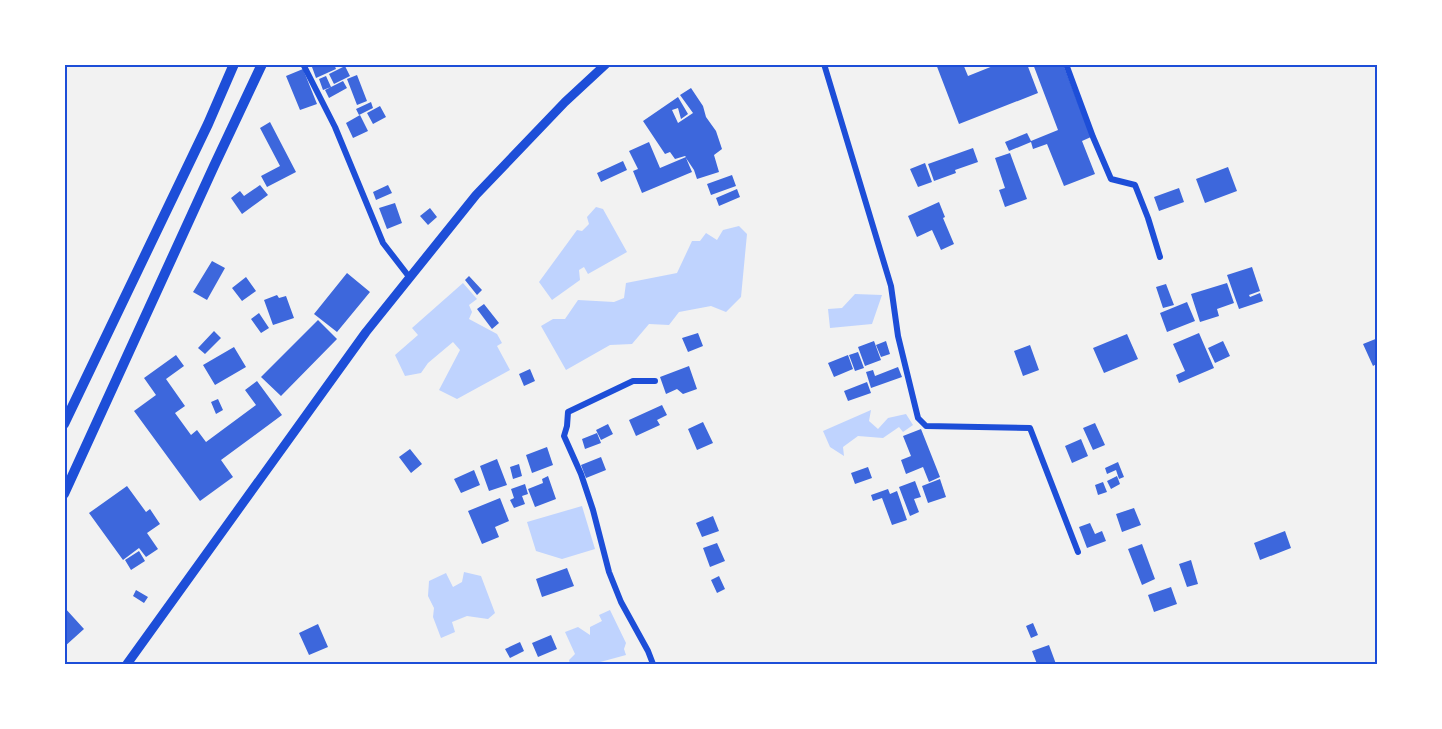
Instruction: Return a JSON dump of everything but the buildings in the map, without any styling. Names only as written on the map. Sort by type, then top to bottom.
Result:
[{"type":"highway","points":[[64,424],[208,124],[234,64]]},
{"type":"highway","points":[[64,494],[262,64]]},
{"type":"main road","points":[[127,664],[359,342],[476,195],[565,102],[606,64]]},
{"type":"street","points":[[303,64],[335,127],[383,243],[410,278]]},
{"type":"street","points":[[824,64],[891,286],[898,336],[918,418],[926,426],[1029,428],[1078,552]]},
{"type":"street","points":[[1066,64],[1111,179],[1135,185],[1145,208],[1160,257]]},
{"type":"street","points":[[653,664],[621,602],[609,572],[593,510],[581,474],[564,436],[568,412],[633,381],[655,381]]},
{"type":"water","points":[[596,207],[603,209],[627,252],[588,274],[584,267],[579,270],[580,280],[552,300],[539,282],[577,230],[582,231],[589,224],[587,217]]},
{"type":"water","points":[[739,226],[747,234],[741,297],[726,312],[711,306],[679,312],[669,325],[649,324],[632,344],[610,345],[566,370],[541,326],[553,319],[565,319],[578,300],[614,302],[624,298],[626,283],[677,273],[692,241],[700,241],[706,233],[717,240],[723,230]]},
{"type":"water","points":[[463,283],[477,299],[469,305],[472,312],[469,319],[497,334],[502,343],[497,346],[510,370],[457,399],[439,390],[460,350],[453,342],[428,363],[421,373],[405,376],[395,355],[418,335],[412,328]]},
{"type":"water","points":[[855,294],[882,295],[872,324],[830,328],[828,309],[842,308]]},
{"type":"water","points":[[871,410],[869,421],[878,429],[888,418],[906,414],[913,425],[903,432],[899,427],[883,438],[858,436],[843,447],[844,456],[830,447],[823,431]]},
{"type":"water","points":[[582,506],[595,549],[562,559],[536,551],[527,522]]},
{"type":"water","points":[[464,572],[481,576],[495,613],[488,619],[467,616],[452,622],[455,632],[441,638],[433,617],[434,608],[428,596],[429,581],[446,573],[453,587],[462,582]]},
{"type":"water","points":[[610,610],[626,643],[624,649],[626,655],[593,664],[570,664],[569,660],[575,654],[565,632],[578,627],[590,635],[590,627],[602,621],[599,615]]}]
